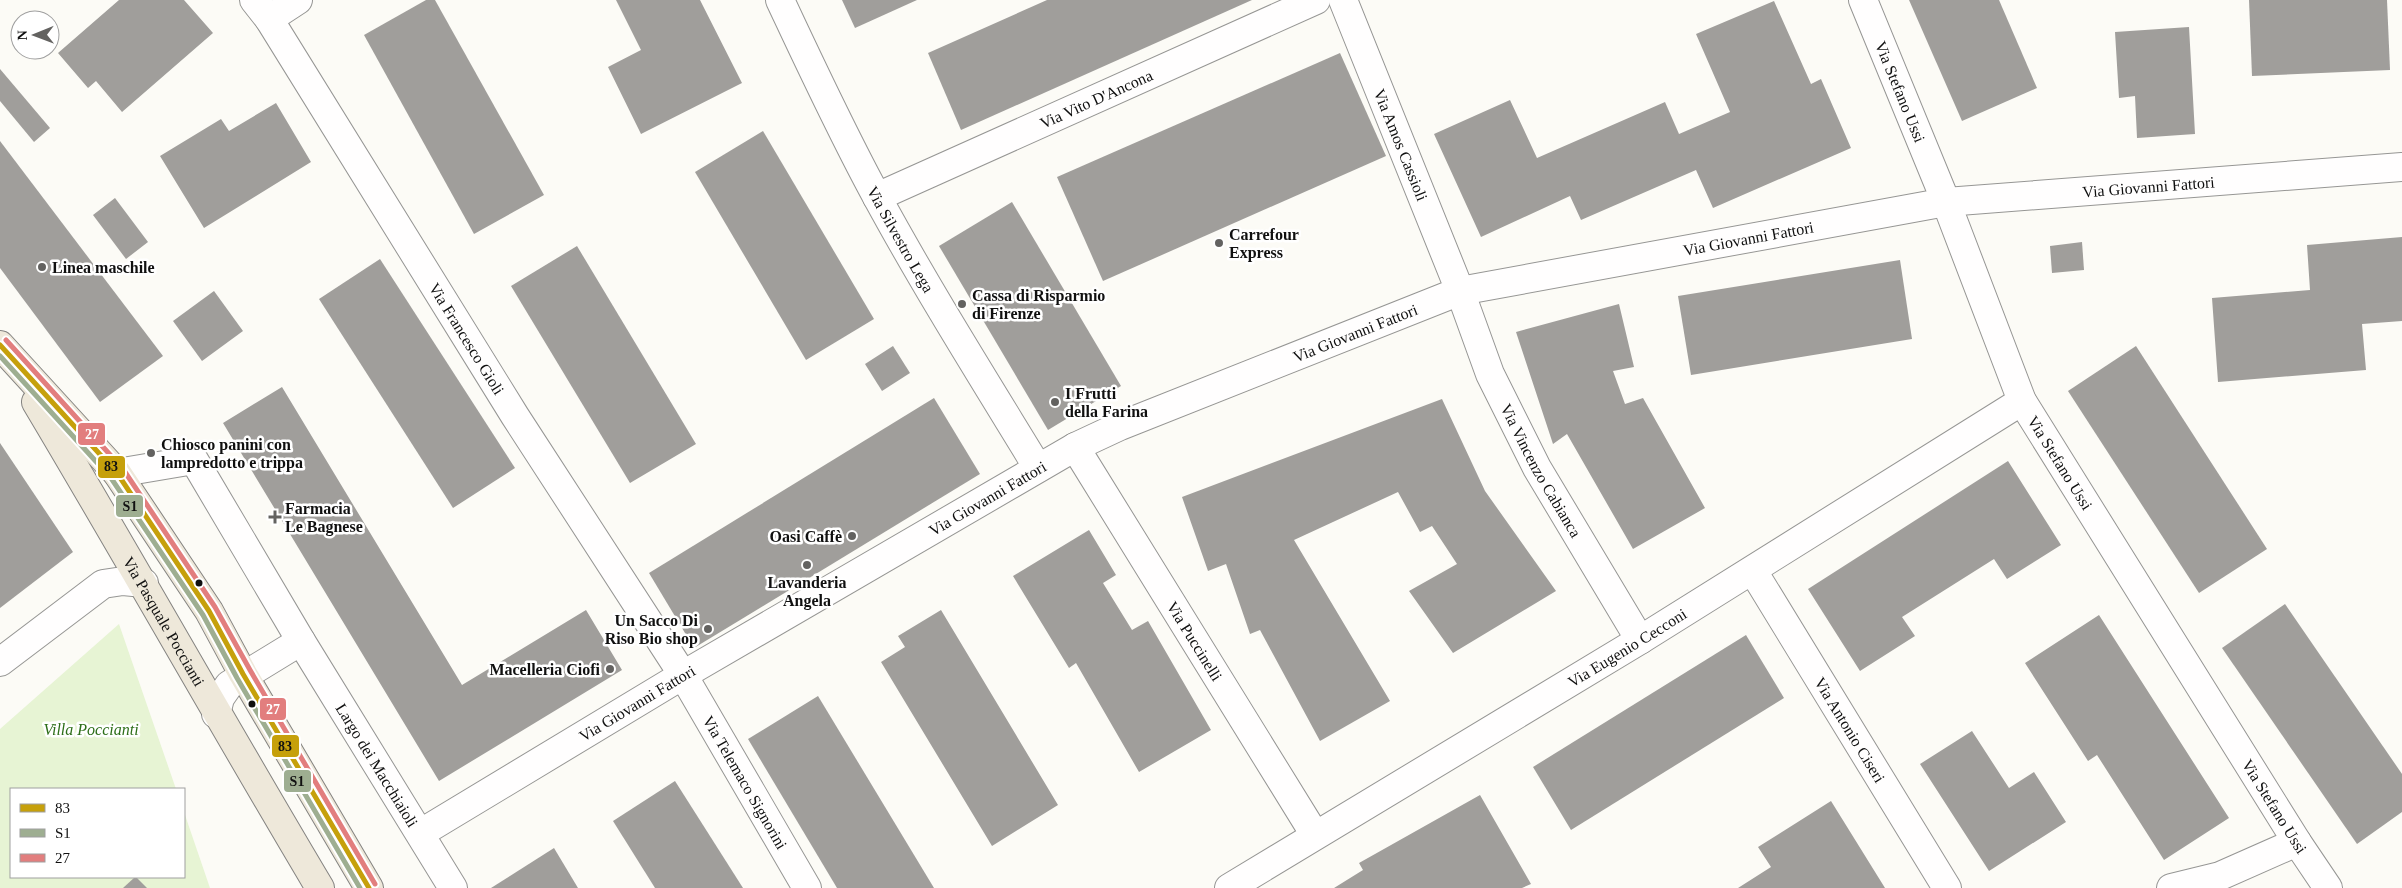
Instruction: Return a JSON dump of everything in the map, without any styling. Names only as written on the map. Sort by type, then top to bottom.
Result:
[{"type":"main road","name":"Via Pasquale Poccianti","points":[[3,349],[117,473],[194,586],[368,888]]},
{"type":"main road","name":"Via Pasquale Poccianti","points":[[3,349],[144,583],[216,714],[320,888]]},
{"type":"street","points":[[262,9],[298,0]]},
{"type":"street","name":"Via Silvestro Lega","points":[[780,0],[877,197],[912,259],[1038,468]]},
{"type":"street","name":"Via Vito D'Ancona","points":[[877,197],[1316,0]]},
{"type":"street","name":"Via Amos Cassioli","points":[[1343,0],[1460,291]]},
{"type":"street","name":"Via Stefano Ussi","points":[[1863,0],[1946,202],[2022,401],[2297,842],[2328,888]]},
{"type":"street","name":"Via Francesco Gioli","points":[[262,9],[514,416],[683,675]]},
{"type":"street","name":"Via Giovanni Fattori","points":[[420,833],[683,675],[1075,447],[1120,426],[1460,291],[1946,202],[2402,167]]},
{"type":"street","name":"Via Vincenzo Cabianca","points":[[1460,291],[1490,374],[1538,468],[1640,640]]},
{"type":"street","name":"Via Eugenio Cecconi","points":[[1230,888],[1640,640],[2022,401]]},
{"type":"street","name":"Via Puccinelli","points":[[1075,447],[1315,835]]},
{"type":"street","name":"Largo dei Macchiaioli","points":[[117,473],[194,460],[301,641],[453,888]]},
{"type":"street","name":"Via Antonio Ciseri","points":[[1753,570],[1948,888]]},
{"type":"street","points":[[0,662],[103,584],[123,581],[144,583]]},
{"type":"street","points":[[216,714],[220,698],[229,685],[243,674],[301,641]]},
{"type":"street","name":"Via Telemaco Signorini","points":[[683,675],[807,888]]},
{"type":"street","points":[[2171,888],[2220,876],[2297,842]]},
{"type":"green space","name":"Villa Poccianti","points":[[119,624],[176,788],[10,788],[10,878],[185,878],[185,815],[210,888],[0,888],[0,729]]},
{"type":"building","points":[[119,0],[184,0],[213,33],[122,112],[96,81],[88,88],[60,55],[60,51]]},
{"type":"building","points":[[426,0],[435,0],[544,195],[474,234],[364,35]]},
{"type":"building","points":[[616,0],[700,0],[742,83],[641,134],[608,67],[641,50]]},
{"type":"building","points":[[842,0],[917,0],[855,28]]},
{"type":"building","points":[[1047,0],[1252,0],[961,130],[928,53]]},
{"type":"building","points":[[1909,0],[1999,0],[2037,88],[1962,121]]},
{"type":"building","points":[[2249,0],[2387,0],[2390,70],[2252,76]]},
{"type":"building","points":[[1774,1],[1811,84],[1821,79],[1851,148],[1713,208],[1696,170],[1581,220],[1570,196],[1481,237],[1434,134],[1510,100],[1537,158],[1665,102],[1679,134],[1730,112],[1696,34]]},
{"type":"building","points":[[2189,27],[2195,134],[2137,138],[2135,96],[2119,98],[2115,32]]},
{"type":"building","points":[[1340,53],[1386,156],[1103,281],[1057,177]]},
{"type":"building","points":[[0,69],[50,128],[34,142],[0,101]]},
{"type":"building","points":[[276,103],[311,162],[204,228],[160,156],[221,119],[229,131]]},
{"type":"building","points":[[763,131],[874,319],[806,360],[695,172]]},
{"type":"building","points":[[0,141],[163,356],[100,402],[0,268]]},
{"type":"building","points":[[115,198],[148,242],[126,259],[93,215]]},
{"type":"building","points":[[1012,202],[1121,386],[1048,430],[939,246]]},
{"type":"building","points":[[2402,237],[2402,321],[2362,324],[2366,370],[2218,382],[2212,298],[2310,290],[2307,245]]},
{"type":"building","points":[[2082,242],[2084,270],[2052,273],[2050,246]]},
{"type":"building","points":[[577,246],[696,444],[630,483],[511,286]]},
{"type":"building","points":[[380,259],[515,468],[453,508],[319,299]]},
{"type":"building","points":[[1900,260],[1912,339],[1691,375],[1678,296]]},
{"type":"building","points":[[214,291],[243,331],[202,361],[173,321]]},
{"type":"building","points":[[1619,304],[1634,367],[1613,371],[1625,404],[1643,398],[1705,508],[1633,549],[1567,434],[1553,444],[1516,332]]},
{"type":"building","points":[[893,346],[910,373],[882,391],[865,364]]},
{"type":"building","points":[[2136,346],[2267,549],[2199,593],[2068,391]]},
{"type":"building","points":[[282,387],[462,685],[586,610],[622,670],[439,781],[223,423]]},
{"type":"building","points":[[934,398],[980,474],[694,648],[649,573]]},
{"type":"building","points":[[1442,399],[1485,491],[1556,591],[1453,653],[1409,591],[1457,564],[1432,526],[1420,532],[1398,492],[1294,540],[1390,701],[1320,741],[1260,630],[1250,634],[1226,564],[1208,571],[1182,497]]},
{"type":"building","points":[[0,443],[73,552],[0,608]]},
{"type":"building","points":[[2008,461],[2061,545],[2007,579],[1994,559],[1902,617],[1915,636],[1860,671],[1808,589]]},
{"type":"building","points":[[1089,530],[1116,575],[1103,583],[1132,630],[1148,621],[1211,730],[1139,772],[1076,663],[1069,668],[1013,576]]},
{"type":"building","points":[[2285,604],[2402,774],[2402,812],[2357,844],[2222,648]]},
{"type":"building","points":[[941,610],[1058,805],[992,846],[881,662],[905,647],[898,636]]},
{"type":"building","points":[[2099,615],[2229,818],[2164,860],[2097,755],[2088,761],[2025,663]]},
{"type":"building","points":[[1746,635],[1784,698],[1571,830],[1533,767]]},
{"type":"building","points":[[818,696],[934,888],[837,888],[748,739]]},
{"type":"building","points":[[1972,731],[2009,788],[2034,772],[2066,822],[1989,871],[1920,764]]},
{"type":"building","points":[[675,781],[743,888],[655,888],[613,821]]},
{"type":"building","points":[[1480,795],[1531,884],[1522,888],[1334,888],[1363,870],[1359,863]]},
{"type":"building","points":[[1831,801],[1885,888],[1738,888],[1771,867],[1758,847]]},
{"type":"building","points":[[554,848],[578,888],[491,888]]},
{"type":"building","points":[[134,878],[137,878],[147,888],[123,888]]},
{"type":"transit line","name":"27","points":[[6,340],[123,469],[215,607],[375,884]]},
{"type":"transit line","name":"83","points":[[0,345],[117,473],[209,611],[243,674],[369,888]]},
{"type":"transit line","name":"S1","points":[[0,356],[111,478],[203,615],[237,678],[360,888]]},
{"type":"place","name":"Carrefour Express","points":[[1219,243]]},
{"type":"place","name":"Linea maschile","points":[[42,267]]},
{"type":"place","name":"Cassa di Risparmio di Firenze","points":[[962,304]]},
{"type":"place","name":"I Frutti della Farina","points":[[1055,402]]},
{"type":"place","name":"Chiosco panini con lampredotto e trippa","points":[[151,453]]},
{"type":"place","name":"Farmacia Le Bagnese","points":[[275,517]]},
{"type":"place","name":"Oasi Caffè","points":[[852,536]]},
{"type":"place","name":"Lavanderia Angela","points":[[807,565]]},
{"type":"place","name":"Un Sacco Di Riso Bio shop","points":[[708,629]]},
{"type":"place","name":"Macelleria Ciofi","points":[[610,669]]}]
